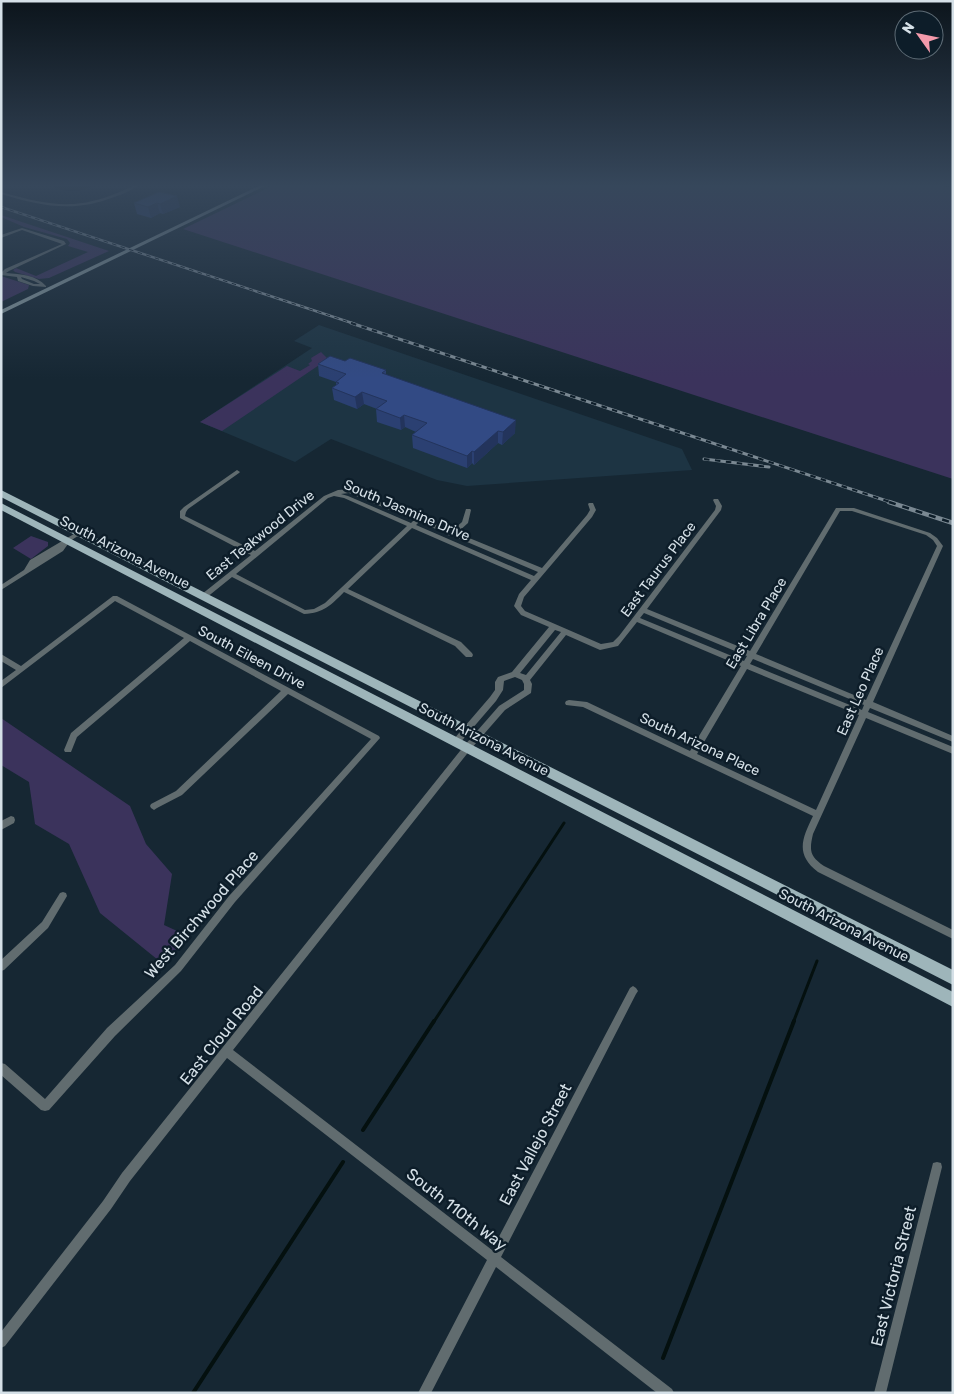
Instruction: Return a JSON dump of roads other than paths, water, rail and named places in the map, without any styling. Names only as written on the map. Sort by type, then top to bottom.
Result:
[{"type":"main road","points":[[1,306],[125,249]]},
{"type":"main road","points":[[1,312],[127,249]]},
{"type":"main road","name":"South Arizona Avenue","points":[[1,493],[953,978]]},
{"type":"main road","name":"South Arizona Avenue","points":[[1,506],[953,1000]]},
{"type":"street","points":[[2,274],[53,249]]},
{"type":"street","points":[[2,274],[19,277],[20,280],[33,285],[44,286]]},
{"type":"street","points":[[237,472],[186,508],[182,514],[184,520],[255,554]]},
{"type":"street","name":"South Jasmine Drive","points":[[333,494],[350,491],[542,571]]},
{"type":"street","name":"South Jasmine Drive","points":[[333,494],[346,497],[535,579]]},
{"type":"street","name":"East Teakwood Drive","points":[[204,596],[326,497],[333,494]]},
{"type":"street","name":"East Taurus Place","points":[[565,632],[600,647],[615,644],[718,510],[719,506],[716,500]]},
{"type":"street","points":[[526,680],[565,632],[523,613],[517,606],[521,596],[590,516],[593,510],[591,504]]},
{"type":"street","name":"East Libra Place","points":[[692,755],[838,509],[852,508],[920,531],[935,539]]},
{"type":"street","points":[[446,540],[465,523],[468,510]]},
{"type":"street","points":[[231,574],[304,612],[321,608],[417,520]]},
{"type":"street","points":[[1,588],[61,550],[67,541],[79,533]]},
{"type":"street","name":"East Leo Place","points":[[935,539],[940,546],[805,847],[808,856],[821,869],[952,933]]},
{"type":"street","points":[[343,589],[458,644],[468,655]]},
{"type":"street","name":"South Eileen Drive","points":[[21,669],[116,598],[376,738]]},
{"type":"street","points":[[642,610],[953,739]]},
{"type":"street","points":[[635,619],[953,751]]},
{"type":"street","points":[[462,745],[472,733],[499,690],[501,679],[515,674],[553,627]]},
{"type":"street","points":[[68,750],[74,735],[189,638]]},
{"type":"street","points":[[1,657],[21,669],[1,685]]},
{"type":"street","points":[[462,745],[472,733],[512,699],[525,694],[529,687],[526,680],[515,674]]},
{"type":"street","points":[[154,806],[179,793],[287,690]]},
{"type":"street","name":"South Arizona Place","points":[[569,703],[584,704],[818,815]]},
{"type":"street","name":"West Birchwood Place","points":[[1,1068],[45,1106],[111,1032],[178,968],[232,899],[376,738]]},
{"type":"street","name":"East Cloud Road","points":[[1,1342],[126,1178],[227,1052],[462,745]]},
{"type":"street","points":[[1,826],[11,820]]},
{"type":"street","points":[[1,967],[44,925],[63,896]]},
{"type":"street","name":"East Vallejo Street","points":[[424,1393],[633,991]]},
{"type":"street","name":"South 110th Way","points":[[227,1052],[668,1393]]},
{"type":"street","name":"East Victoria Street","points":[[880,1393],[937,1167]]},
{"type":"waterway","points":[[433,1023],[564,823]]},
{"type":"waterway","points":[[793,1023],[817,961]]},
{"type":"waterway","points":[[363,1130],[434,1021]]},
{"type":"waterway","points":[[663,1358],[794,1021]]},
{"type":"waterway","points":[[193,1393],[343,1162]]},
{"type":"railway","points":[[128,249],[355,324]]},
{"type":"railway","points":[[351,323],[893,503]]},
{"type":"railway","points":[[704,459],[769,467]]},
{"type":"railway","points":[[889,502],[953,523]]}]
